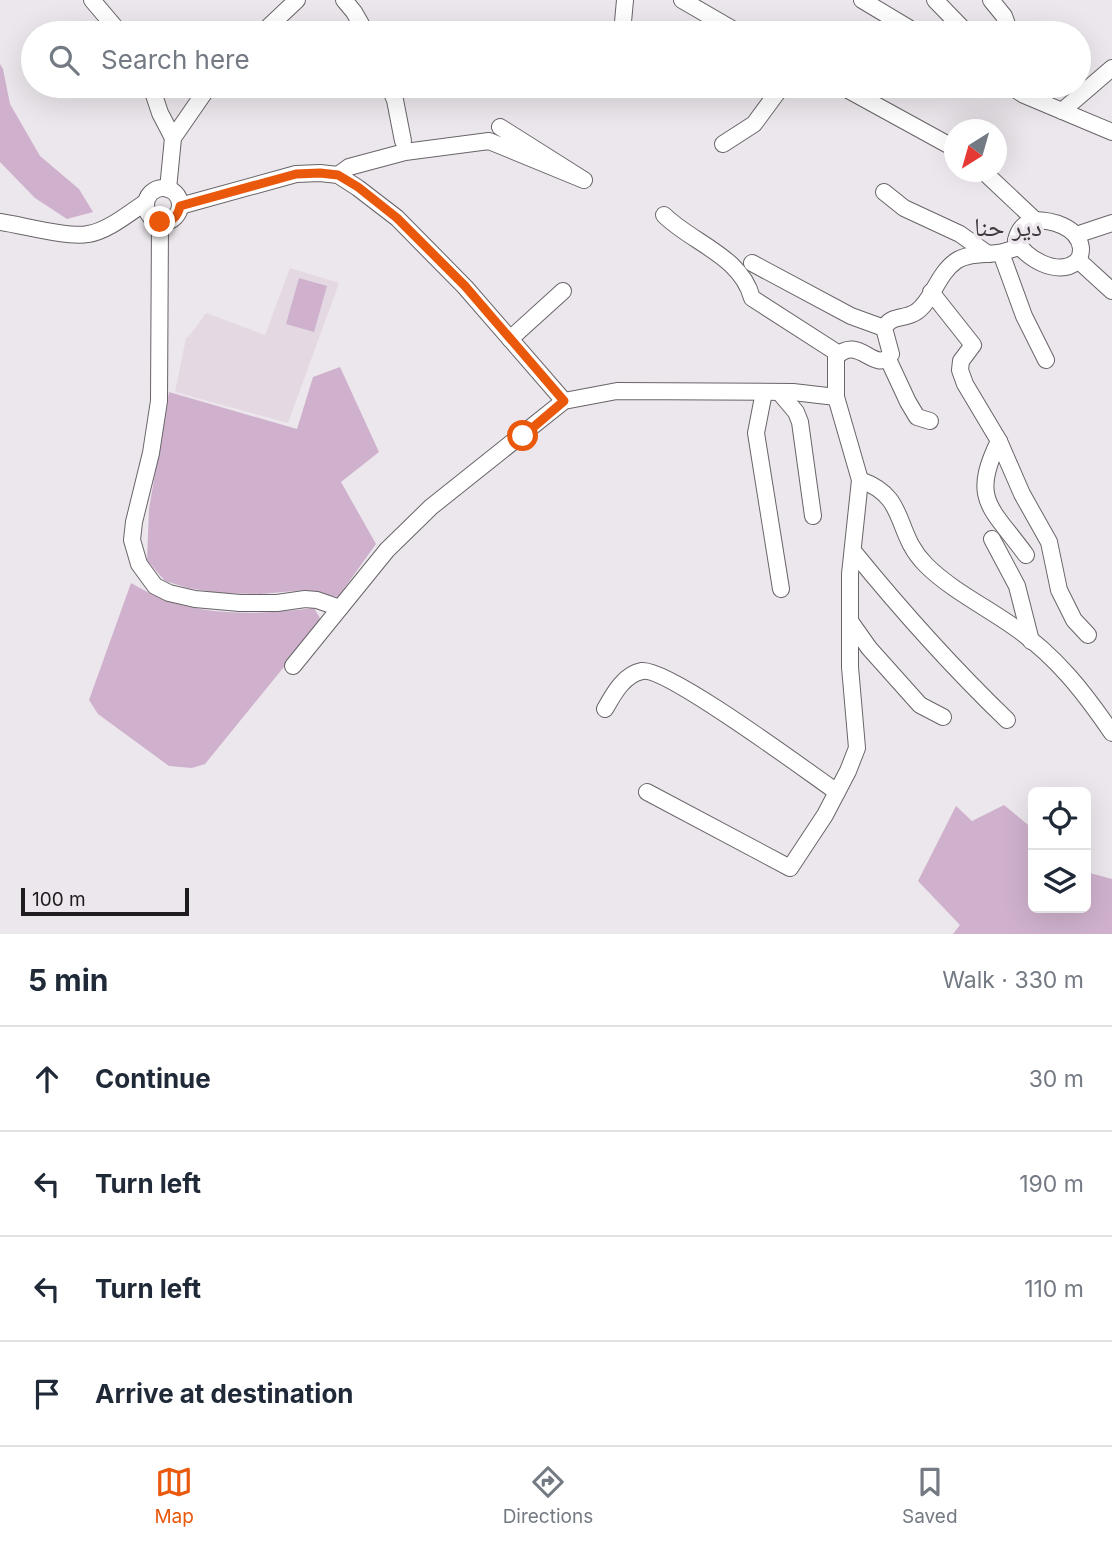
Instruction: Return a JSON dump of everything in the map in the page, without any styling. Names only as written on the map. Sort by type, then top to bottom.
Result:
[{"type":"street","points":[[92,0],[110,21]]},
{"type":"street","points":[[275,21],[297,0]]},
{"type":"street","points":[[344,0],[359,21]]},
{"type":"street","points":[[623,21],[625,0]]},
{"type":"street","points":[[682,0],[718,21]]},
{"type":"street","points":[[862,0],[897,21]]},
{"type":"street","points":[[935,0],[955,21]]},
{"type":"street","points":[[991,0],[1006,21]]},
{"type":"street","points":[[1091,86],[1112,68]]},
{"type":"street","points":[[155,98],[173,138]]},
{"type":"street","points":[[168,188],[173,138],[201,98]]},
{"type":"street","points":[[394,98],[403,141]]},
{"type":"street","points":[[723,144],[754,124],[773,98]]},
{"type":"street","points":[[863,98],[944,143]]},
{"type":"street","points":[[1031,98],[1112,132]]},
{"type":"street","points":[[1062,111],[1077,98]]},
{"type":"street","points":[[338,175],[349,167],[405,152],[489,141],[584,180],[500,127]]},
{"type":"street","points":[[180,206],[296,174],[338,175],[397,218],[465,286],[564,401]]},
{"type":"street","points":[[995,182],[1035,220]]},
{"type":"street","points":[[0,222],[45,231],[87,235],[108,226],[146,202],[152,191],[168,188],[177,195],[180,206],[176,217],[160,222],[150,217],[146,202]]},
{"type":"street","points":[[884,192],[904,208],[995,253],[1046,360]]},
{"type":"street","points":[[664,215],[678,229],[716,251],[749,286],[752,298],[839,354]]},
{"type":"street","points":[[1035,220],[1044,220],[1067,228],[1076,235],[1081,252],[1074,264],[1065,266],[1037,262],[1025,255],[1016,240],[1023,224],[1035,220]]},
{"type":"street","points":[[160,222],[159,401],[151,453],[134,522],[132,540],[139,564],[155,586],[169,593],[195,599],[240,603],[277,603],[305,599],[340,608]]},
{"type":"street","points":[[1076,235],[1112,223]]},
{"type":"street","points":[[884,328],[893,318],[908,316],[924,306],[943,273],[956,261],[971,255],[1019,247]]},
{"type":"street","points":[[1078,260],[1112,291]]},
{"type":"street","points":[[752,263],[851,316],[884,328]]},
{"type":"street","points":[[510,339],[563,291]]},
{"type":"street","points":[[931,292],[973,345],[961,361],[960,370],[965,384],[999,441],[1022,494],[1049,542],[1059,590],[1074,621],[1088,635]]},
{"type":"street","points":[[884,328],[891,354],[888,359]]},
{"type":"street","points":[[647,792],[790,868],[825,815],[856,748],[857,730],[850,667],[850,574],[860,480],[836,397],[835,363],[839,354],[851,348],[876,361],[888,359]]},
{"type":"street","points":[[888,359],[917,417],[930,421]]},
{"type":"street","points":[[293,666],[387,550],[431,507],[564,401],[617,391],[772,392],[836,397]]},
{"type":"street","points":[[772,392],[796,412],[800,422],[813,516]]},
{"type":"street","points":[[772,392],[756,433],[781,589]]},
{"type":"street","points":[[999,441],[984,478],[985,498],[1026,555]]},
{"type":"street","points":[[860,480],[877,486],[891,499],[910,545],[928,567],[1031,640],[1066,671],[1112,733]]},
{"type":"street","points":[[992,538],[1017,586],[1031,640]]},
{"type":"street","points":[[853,551],[907,617],[1007,720]]},
{"type":"street","points":[[850,621],[869,648],[920,705],[943,717]]},
{"type":"street","points":[[605,709],[617,689],[633,675],[640,671],[657,673],[696,694],[837,792]]},
{"type":"shaded area","points":[[0,64],[10,104],[40,156],[79,189],[93,212],[67,219],[35,198],[0,162]]},
{"type":"shaded area","points":[[290,268],[339,283],[288,423],[175,392],[186,338],[206,313],[265,335]]},
{"type":"shaded area","points":[[299,278],[327,286],[314,332],[286,324]]},
{"type":"shaded area","points":[[340,367],[379,452],[341,482],[376,544],[338,597],[305,590],[261,594],[220,593],[165,581],[147,560],[149,509],[169,392],[297,429],[313,377]]},
{"type":"shaded area","points":[[131,583],[162,598],[202,609],[258,613],[314,608],[320,618],[314,630],[205,764],[192,768],[169,766],[98,714],[89,700]]},
{"type":"shaded area","points":[[1004,805],[1028,825],[1028,913],[1091,913],[1091,873],[1112,879],[1112,934],[953,934],[960,925],[918,881],[956,806],[972,821]]},
{"type":"district","name":"دير حنا","points":[[1008,226]]},
{"type":"route","points":[[160,222],[176,217],[180,206],[296,174],[338,175],[397,218],[465,286],[564,401],[523,436]]}]
